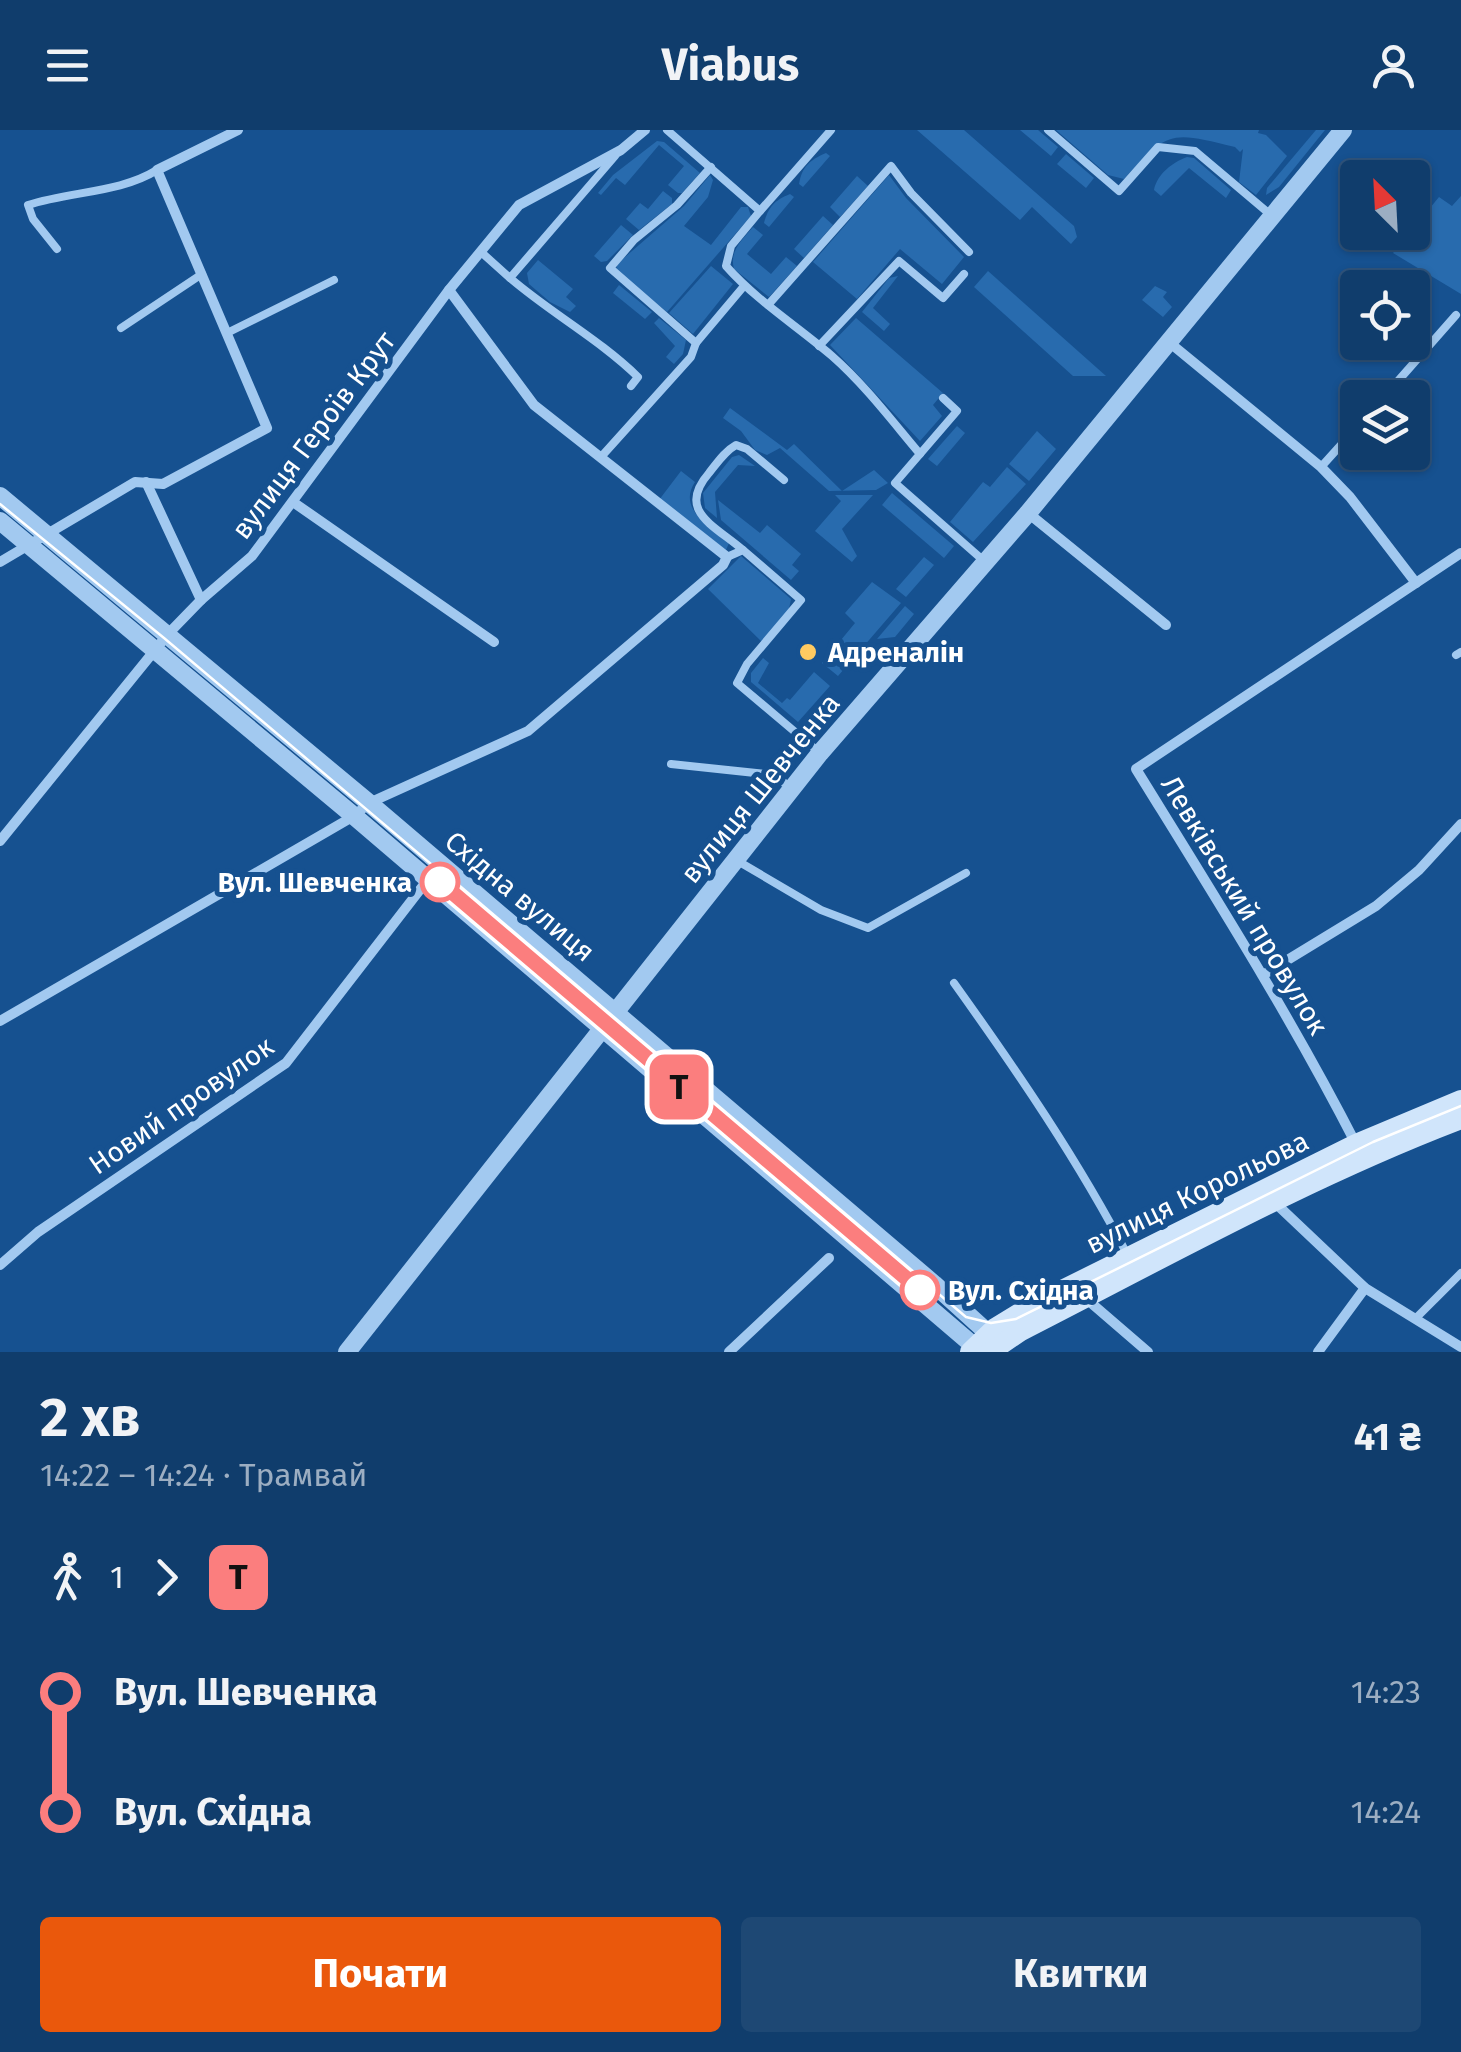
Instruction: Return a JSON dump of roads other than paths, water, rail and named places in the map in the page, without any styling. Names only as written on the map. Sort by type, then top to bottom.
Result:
[{"type":"main road","name":"вулиця Корольова","points":[[984,1347],[1079,1292],[1269,1195],[1356,1144],[1461,1100]]},
{"type":"main road","name":"вулиця Корольова","points":[[1079,1292],[1128,1256],[1461,1119]]},
{"type":"street","points":[[0,562],[135,482],[163,484],[267,428],[157,170],[238,130]]},
{"type":"street","name":"вулиця Героїв Крут","points":[[0,841],[168,634],[252,556],[449,290],[519,204],[621,150],[645,130]]},
{"type":"street","name":"вулиця Шевченка","points":[[347,1352],[820,753],[1028,513],[1343,130]]},
{"type":"street","points":[[0,1022],[370,804],[528,731],[630,641],[698,590],[727,557],[534,405],[449,290]]},
{"type":"street","points":[[1170,343],[1321,467],[1350,497],[1416,583]]},
{"type":"street","points":[[146,482],[201,600]]},
{"type":"street","name":"Східна вулиця","points":[[0,496],[441,865],[609,1021],[984,1347]]},
{"type":"street","points":[[293,502],[494,642]]},
{"type":"street","points":[[1028,513],[1166,625]]},
{"type":"street","name":"Східна вулиця","points":[[0,521],[428,880],[609,1021]]},
{"type":"street","name":"Левківський провулок","points":[[1356,1144],[1263,975],[1136,769],[1461,553]]},
{"type":"street","points":[[1263,975],[1376,906],[1419,870],[1461,824]]},
{"type":"street","name":"Новий провулок","points":[[0,1265],[38,1232],[286,1062],[441,865]]},
{"type":"street","points":[[1269,1195],[1365,1288],[1461,1347]]},
{"type":"street","points":[[729,1352],[829,1258]]},
{"type":"street","points":[[1318,1352],[1365,1288]]},
{"type":"street","points":[[1079,1292],[1148,1352]]},
{"type":"lane","points":[[667,130],[760,211]]},
{"type":"lane","points":[[831,130],[731,246],[726,266],[744,286],[859,384],[920,454]]},
{"type":"lane","points":[[1048,130],[1118,191],[1158,147],[1196,151],[1272,217]]},
{"type":"lane","points":[[510,278],[621,150]]},
{"type":"lane","points":[[768,305],[891,166],[912,194],[969,252]]},
{"type":"lane","points":[[696,342],[610,268],[634,240],[677,206],[712,167]]},
{"type":"lane","points":[[57,249],[28,205],[58,196],[135,184],[157,170]]},
{"type":"lane","points":[[481,252],[545,308],[617,356],[638,377],[631,386]]},
{"type":"lane","points":[[819,346],[899,261],[943,298],[964,274]]},
{"type":"lane","points":[[121,328],[202,274]]},
{"type":"lane","points":[[227,333],[334,280]]},
{"type":"lane","points":[[600,456],[692,356],[696,342],[744,286]]},
{"type":"lane","points":[[1399,380],[1456,315]]},
{"type":"lane","points":[[943,398],[956,411],[895,483],[984,561]]},
{"type":"lane","points":[[784,480],[736,445],[697,486],[694,501],[698,512],[801,600],[737,683],[820,753]]},
{"type":"lane","points":[[1321,467],[1340,446]]},
{"type":"lane","points":[[727,557],[742,550]]},
{"type":"lane","points":[[671,764],[765,774],[793,787]]},
{"type":"lane","points":[[736,860],[820,910],[868,928],[966,873]]},
{"type":"lane","points":[[954,984],[1097,1196],[1128,1256]]},
{"type":"lane","points":[[1416,1319],[1461,1274]]},
{"type":"tram line","points":[[0,504],[164,638],[966,1317],[991,1323],[1016,1319],[1373,1142],[1461,1106]]},
{"type":"tram line","name":"Т","points":[[440,882],[920,1290]]},
{"type":"place","name":"Адреналін","points":[[808,652]]},
{"type":"place","name":"Вул. Шевченка","points":[[440,882]]},
{"type":"place","name":"Вул. Східна","points":[[920,1290]]}]
